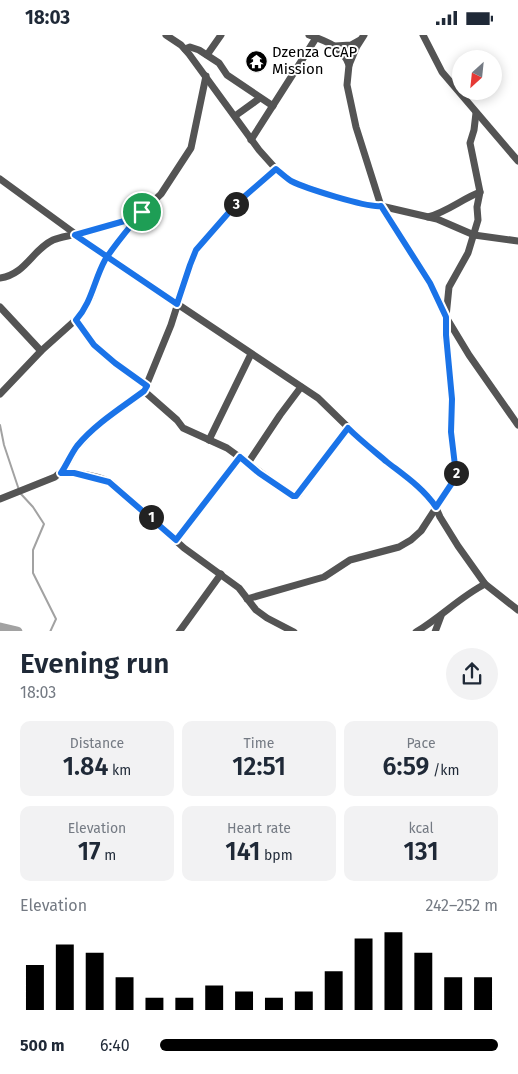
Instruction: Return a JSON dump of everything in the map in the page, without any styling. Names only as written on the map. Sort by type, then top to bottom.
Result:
[{"type":"street","points":[[166,35],[185,49],[251,140],[276,169],[292,181],[312,189],[371,206],[381,206],[428,217],[474,235],[518,241]]},
{"type":"street","points":[[207,55],[221,35]]},
{"type":"street","points":[[423,35],[442,72],[518,161]]},
{"type":"street","points":[[251,140],[313,36],[342,52],[349,65]]},
{"type":"street","points":[[334,46],[351,45],[364,36]]},
{"type":"street","points":[[364,36],[349,65],[347,74],[348,95],[367,165],[381,206],[430,283],[446,317],[469,355],[518,425]]},
{"type":"street","points":[[185,49],[195,48],[207,55],[219,63],[228,75],[273,106]]},
{"type":"street","points":[[0,394],[41,351],[76,320],[91,297],[107,257],[142,212],[161,195],[191,148],[206,76]]},
{"type":"street","points":[[235,116],[260,98]]},
{"type":"street","points":[[248,599],[324,577],[350,560],[399,547],[411,540],[420,531],[452,483],[456,474],[451,432],[452,399],[446,341],[446,317],[450,287],[468,253],[478,220],[477,207],[480,192],[470,143],[476,113]]},
{"type":"street","points":[[0,499],[61,473],[82,441],[95,428],[145,388],[171,325],[196,250],[238,202],[276,169]]},
{"type":"street","points":[[0,179],[75,235],[318,398],[348,428],[388,463],[411,479],[424,492],[436,507],[458,546],[485,584],[518,610]]},
{"type":"street","points":[[428,217],[480,192]]},
{"type":"street","points":[[0,278],[12,275],[21,269],[47,243],[128,220],[142,212]]},
{"type":"street","points":[[0,307],[41,351]]},
{"type":"street","points":[[76,320],[94,345],[145,388],[177,420],[182,428],[226,448],[293,496],[296,496],[348,428]]},
{"type":"street","points":[[209,440],[252,355]]},
{"type":"street","points":[[248,463],[301,387]]},
{"type":"street","points":[[176,540],[240,457]]},
{"type":"street","points":[[61,473],[74,473],[109,482],[184,548],[239,588],[256,610],[267,618],[294,631]]},
{"type":"street","points":[[179,631],[221,574]]},
{"type":"street","points":[[416,631],[441,615],[473,590],[485,584]]},
{"type":"street","points":[[435,631],[441,615]]},
{"type":"waterway","points":[[0,425],[4,445],[19,490]]},
{"type":"waterway","points":[[21,494],[33,507],[44,524],[33,550],[33,573],[56,619],[50,631]]},
{"type":"waterway","points":[[0,628],[13,631]]},
{"type":"place","name":"Dzenza CCAP Mission","points":[[256,61]]},
{"type":"route","points":[[142,212],[107,257],[91,297],[76,320],[94,345],[147,386],[144,391],[95,428],[82,441],[61,473],[74,473],[113,484],[176,540],[210,499],[240,457],[259,473],[293,496],[296,496],[348,428],[388,463],[411,479],[436,507],[456,474],[451,432],[452,399],[446,317],[430,283],[381,206],[371,206],[312,189],[292,181],[276,169],[238,202],[196,250],[177,304],[107,257],[75,235],[128,220],[142,212]]}]
